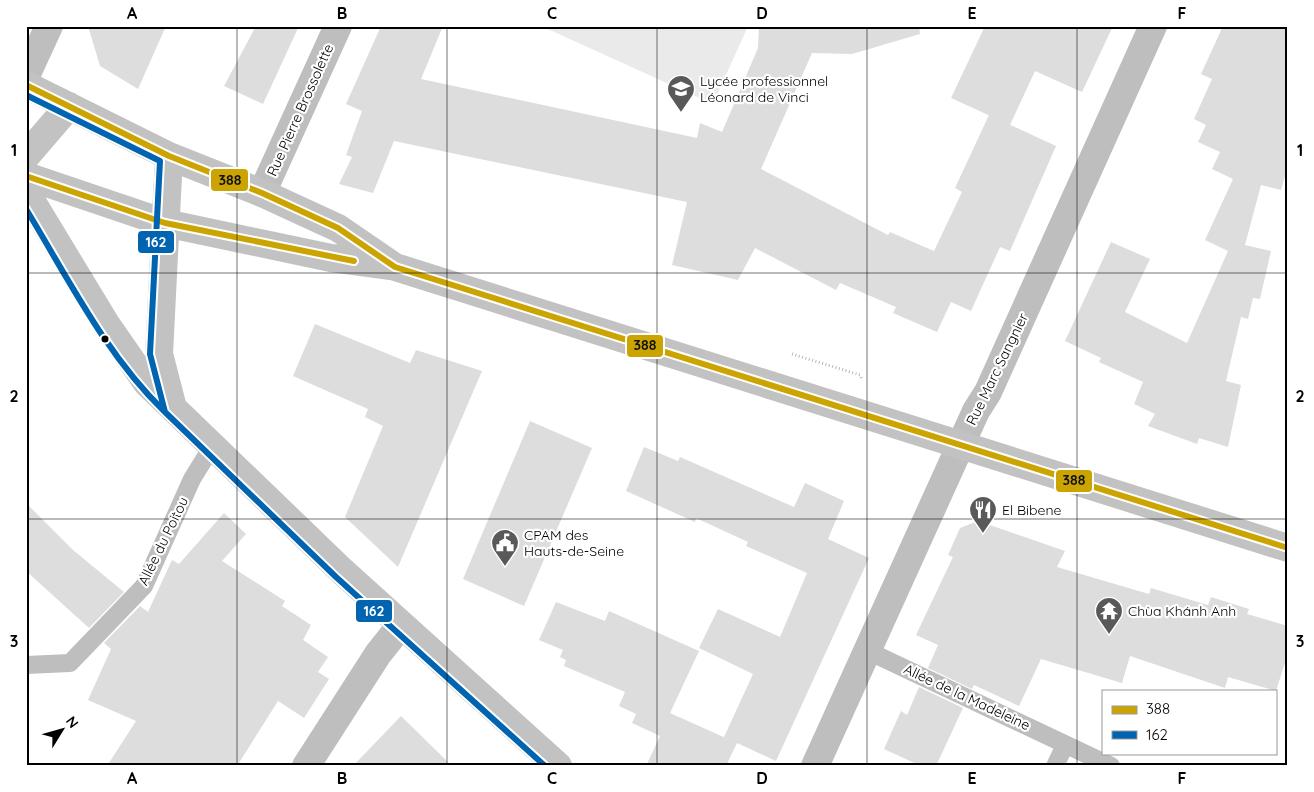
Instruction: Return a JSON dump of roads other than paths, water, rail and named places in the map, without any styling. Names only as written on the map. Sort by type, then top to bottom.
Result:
[{"type":"main road","points":[[26,85],[169,156],[262,193],[338,228],[395,267]]},
{"type":"main road","points":[[26,156],[69,106]]},
{"type":"main road","points":[[169,156],[159,354],[173,408]]},
{"type":"main road","points":[[26,176],[166,223],[331,258],[395,267],[1288,548]]},
{"type":"main road","points":[[26,192],[106,324],[147,383],[401,624],[558,766]]},
{"type":"street","points":[[26,76],[49,26]]},
{"type":"street","name":"Rue Pierre Brossolette","points":[[262,193],[338,26]]},
{"type":"street","name":"Rue Marc Sangnier","points":[[815,766],[976,411],[988,392],[1153,26]]},
{"type":"street","points":[[306,766],[378,654],[401,624]]},
{"type":"lane","name":"Allée du Poitou","points":[[26,664],[70,663],[144,586],[192,478],[213,445]]},
{"type":"lane","name":"Allée de la Madeleine","points":[[868,651],[1111,766]]},
{"type":"lane","points":[[1055,766],[1065,745]]},
{"type":"place","name":"Lycée professionnel Léonard de Vinci","points":[[681,113]]},
{"type":"place","name":"El Bibene","points":[[983,534]]},
{"type":"place","name":"CPAM des Hauts-de-Seine","points":[[505,567]]},
{"type":"place","name":"Chùa Khánh Anh","points":[[1109,635]]}]
